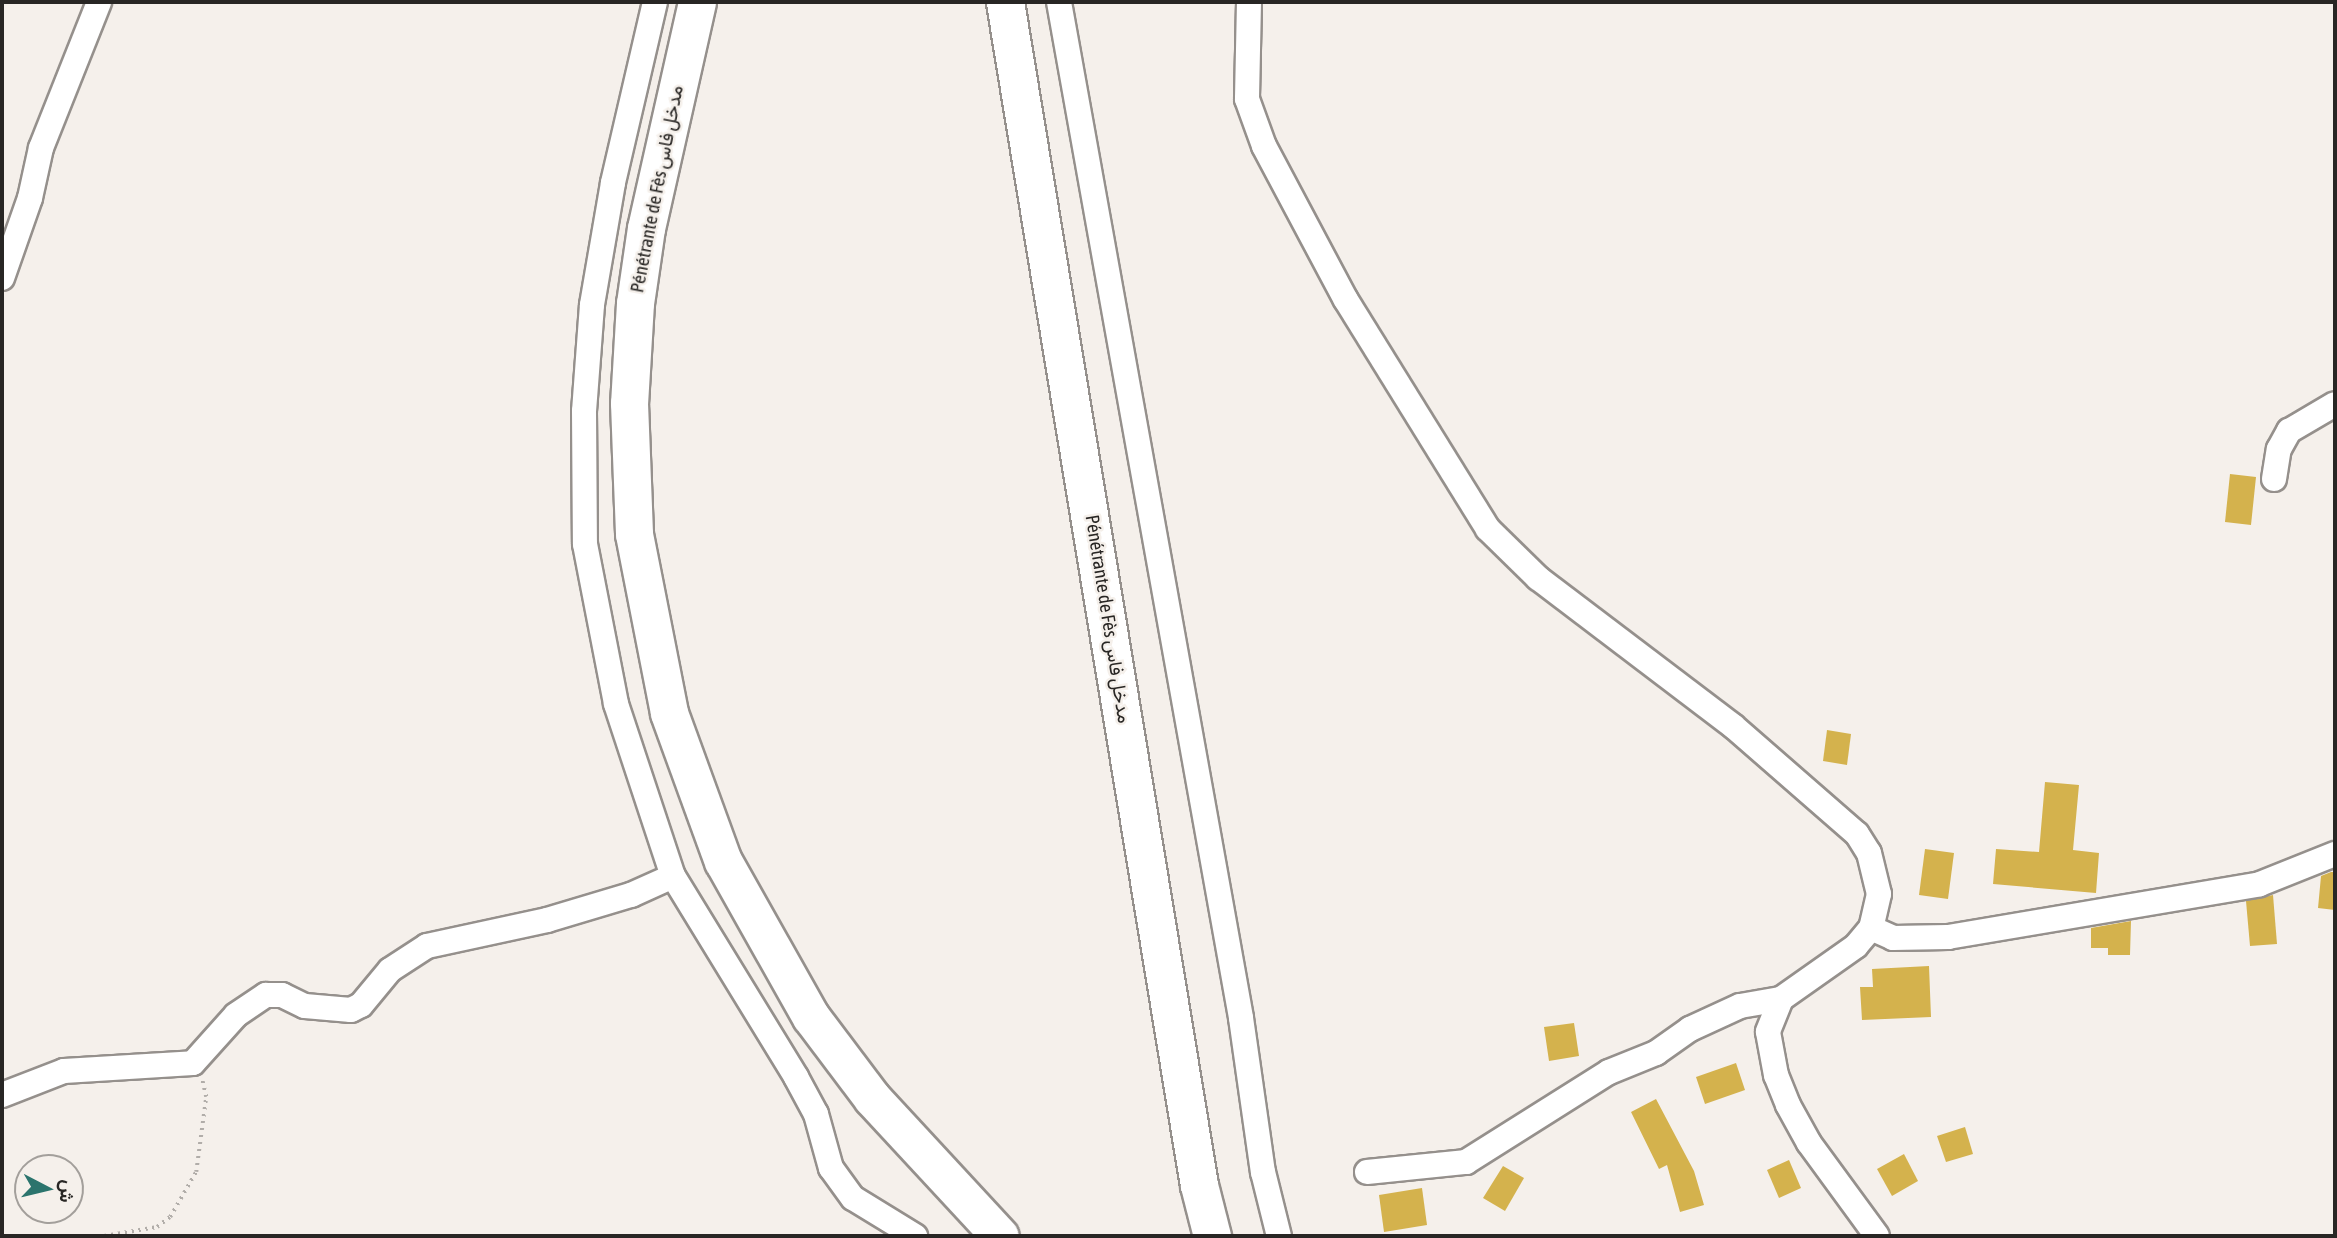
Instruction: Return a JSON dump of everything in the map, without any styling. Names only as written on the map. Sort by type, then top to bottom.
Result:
[{"type":"highway","name":"Pénétrante de Fès مدخل فاس","points":[[697,2],[646,228],[635,303],[629,403],[634,534],[669,713],[723,861],[811,1017],[872,1098],[1000,1236]]},
{"type":"highway","name":"Pénétrante de Fès مدخل فاس","points":[[1005,2],[1195,1158],[1212,1236]]},
{"type":"street","points":[[2,278],[30,198],[41,148],[99,2]]},
{"type":"street","points":[[655,2],[613,183],[592,305],[582,477],[585,544],[616,704],[673,876],[801,1087],[837,1178],[870,1211],[915,1236]]},
{"type":"street","points":[[1059,2],[1241,1017],[1263,1172],[1279,1236]]},
{"type":"street","points":[[1249,2],[1245,78],[1254,124],[1346,300],[1472,506],[1520,563],[1733,726],[1857,834],[1878,874],[1877,912],[1871,928],[1856,946],[1796,984],[1781,999],[1768,1032],[1776,1075],[1809,1143],[1877,1236]]},
{"type":"street","points":[[2274,478],[2279,449],[2289,431],[2335,404]]},
{"type":"street","points":[[1871,928],[1893,938],[1948,937],[2260,884],[2335,855]]},
{"type":"street","points":[[2,1096],[64,1070],[193,1063],[236,1015],[266,995],[282,995],[305,1006],[351,1010],[361,1005],[390,970],[427,946],[547,920],[631,895],[673,876]]},
{"type":"street","points":[[1367,1172],[1466,1163],[1609,1073],[1656,1053],[1690,1029],[1740,1006],[1781,999]]},
{"type":"path","points":[[104,1236],[165,1222],[196,1172],[206,1097],[193,1063]]},
{"type":"building","points":[[2230,474],[2256,477],[2251,525],[2225,522]]},
{"type":"building","points":[[1827,730],[1851,734],[1847,765],[1823,761]]},
{"type":"building","points":[[2045,782],[2079,785],[2073,850],[2099,853],[2096,893],[1993,884],[1996,849],[2039,852]]},
{"type":"building","points":[[1925,849],[1954,853],[1948,899],[1919,895]]},
{"type":"building","points":[[2335,872],[2335,910],[2318,908],[2321,876]]},
{"type":"building","points":[[2273,895],[2277,944],[2250,946],[2246,901]]},
{"type":"building","points":[[2131,921],[2130,955],[2108,955],[2108,948],[2091,948],[2091,928]]},
{"type":"building","points":[[1929,966],[1931,1017],[1862,1020],[1860,987],[1873,987],[1872,969]]},
{"type":"building","points":[[1574,1023],[1579,1056],[1549,1061],[1544,1027]]},
{"type":"building","points":[[1736,1063],[1745,1090],[1705,1104],[1696,1077]]},
{"type":"building","points":[[1656,1099],[1694,1171],[1704,1205],[1680,1212],[1667,1165],[1659,1169],[1631,1112]]},
{"type":"building","points":[[1965,1127],[1973,1154],[1946,1162],[1937,1136]]},
{"type":"building","points":[[1904,1154],[1918,1181],[1892,1196],[1877,1169]]},
{"type":"building","points":[[1789,1160],[1801,1188],[1779,1198],[1767,1170]]},
{"type":"building","points":[[1503,1166],[1524,1178],[1505,1211],[1483,1198]]},
{"type":"building","points":[[1422,1188],[1427,1225],[1384,1232],[1379,1195]]}]
